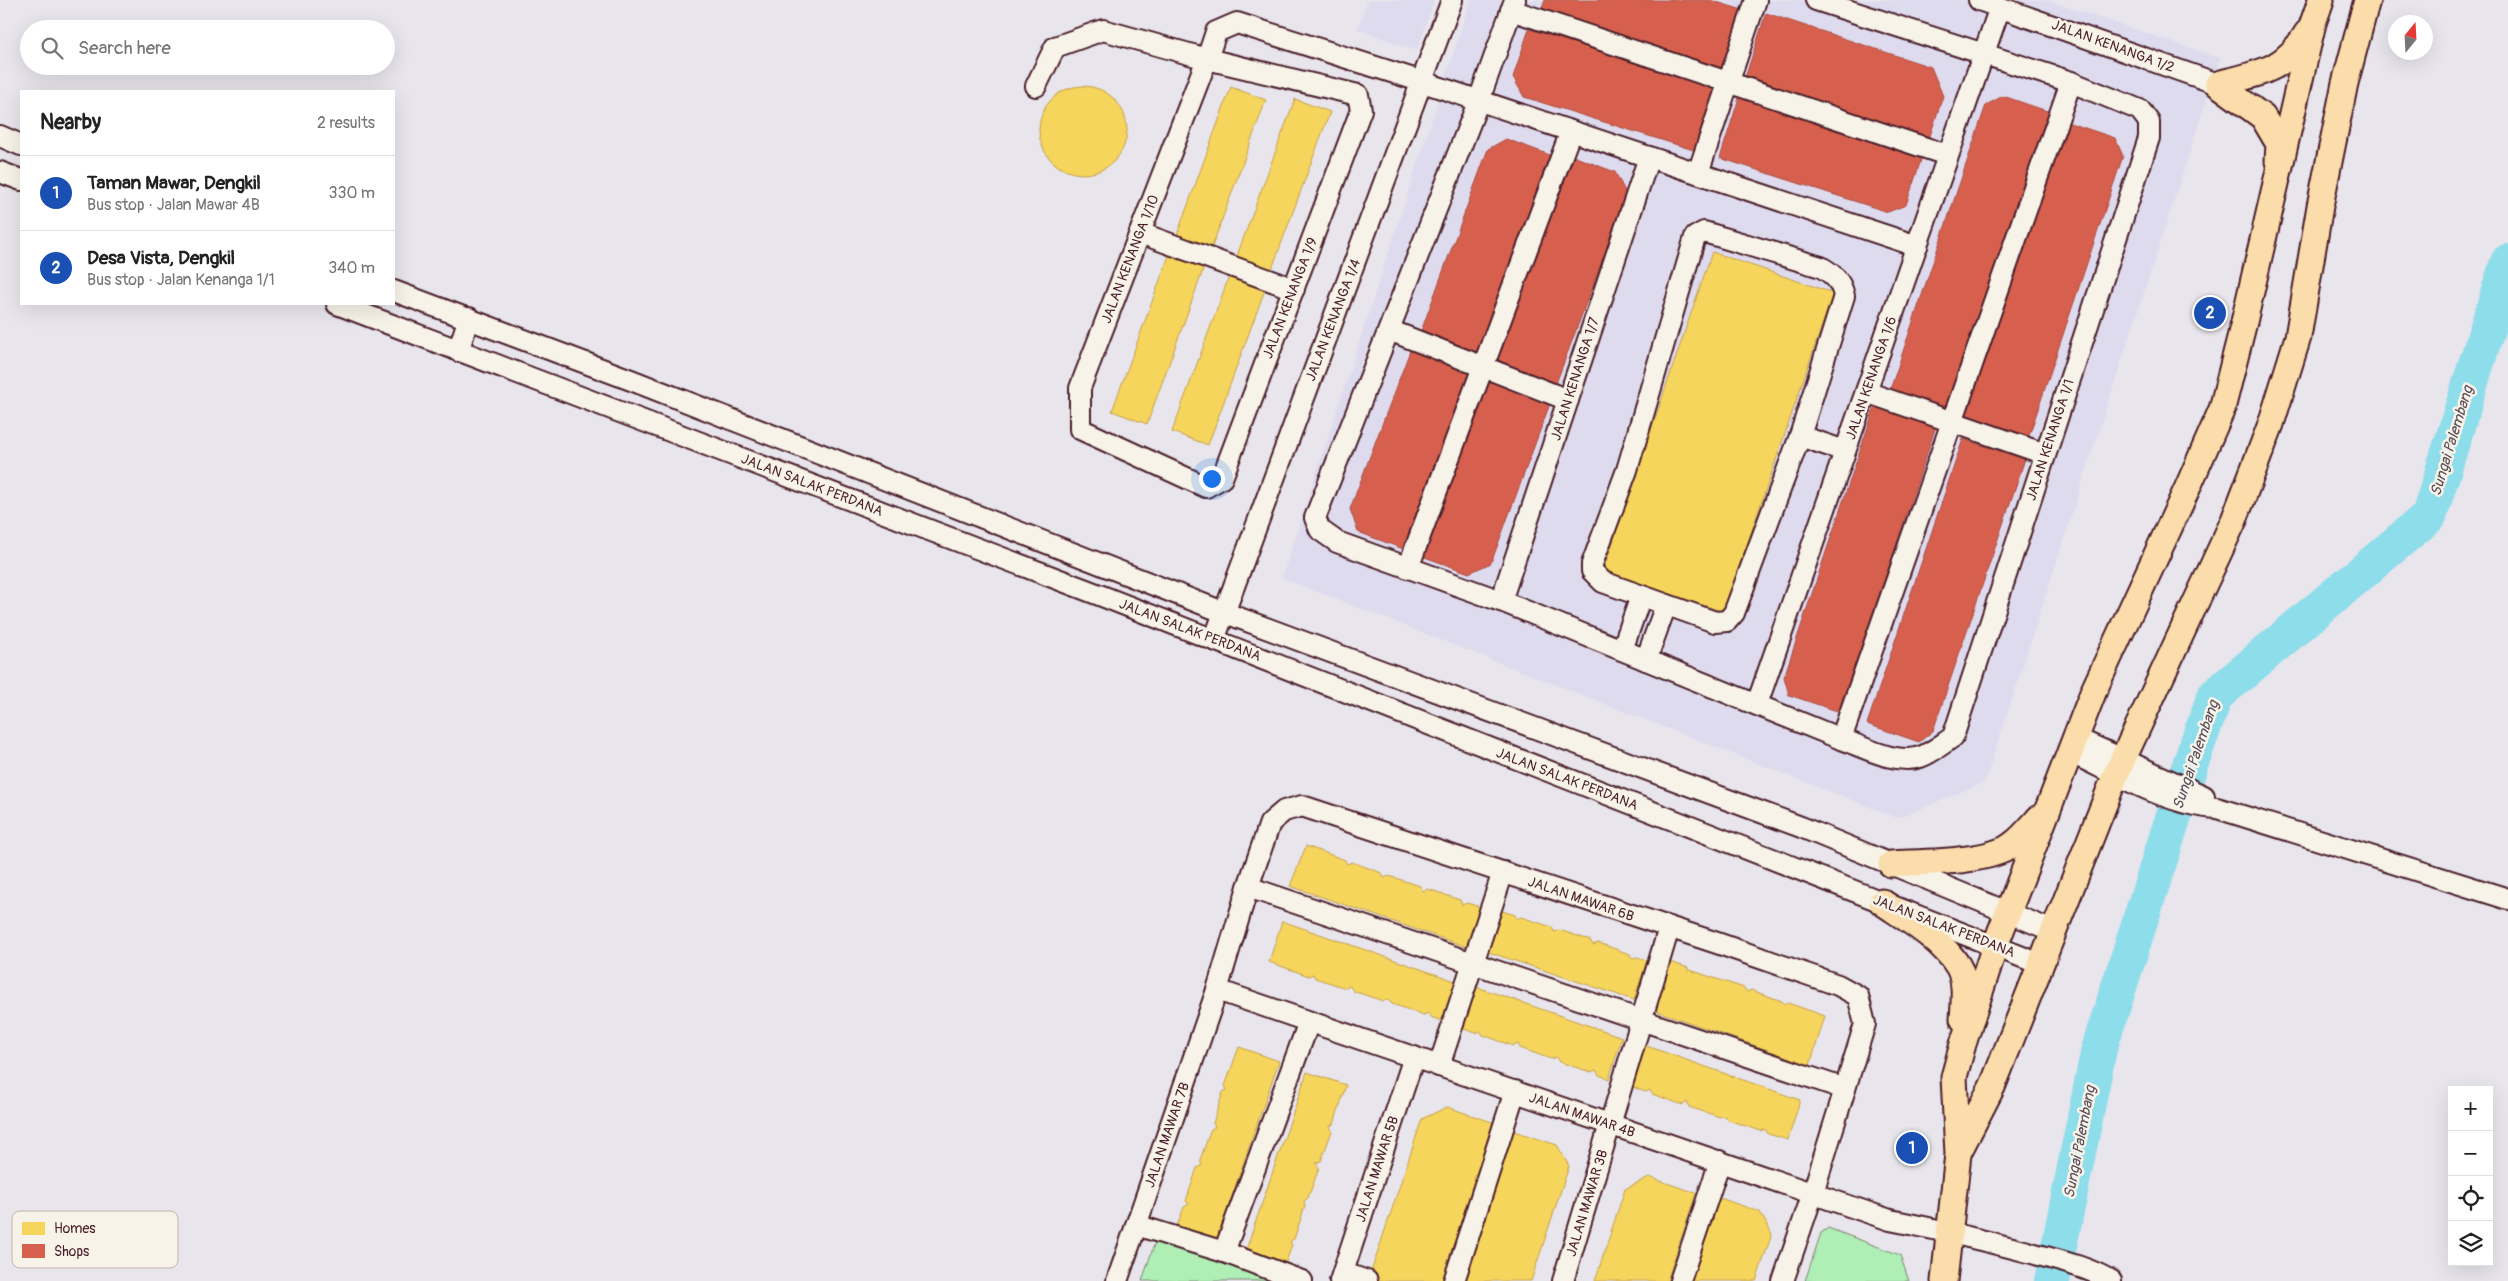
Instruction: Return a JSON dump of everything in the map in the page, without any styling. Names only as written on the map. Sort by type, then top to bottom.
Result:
[{"type":"main road","points":[[1958,1154],[1993,1085],[2119,766],[2234,520],[2271,424],[2298,337],[2320,206],[2345,83],[2367,0]]},
{"type":"main road","points":[[2218,84],[2279,65],[2297,50],[2317,11]]},
{"type":"main road","points":[[1944,1281],[1958,1154],[1954,1076],[1963,1044],[1996,946],[2045,812],[2094,690],[2222,409],[2317,11]]},
{"type":"main road","points":[[2218,84],[2263,117],[2279,144],[2276,187]]},
{"type":"main road","points":[[1890,864],[1956,860],[2011,846],[2045,812]]},
{"type":"main road","points":[[1882,902],[1920,929],[1959,967],[1964,991],[1963,1044]]},
{"type":"street","name":"JALAN KENANGA 1/4","points":[[1214,640],[1452,0]]},
{"type":"street","points":[[1698,173],[1756,0]]},
{"type":"street","points":[[1816,0],[2071,82],[1842,739],[1501,601],[1336,542],[1320,530],[1315,518],[1479,100],[1513,5],[1729,83],[1947,156]]},
{"type":"street","name":"JALAN KENANGA 1/2","points":[[1979,0],[2011,6],[2218,84]]},
{"type":"street","name":"JALAN KENANGA 1/6","points":[[1757,704],[1984,53],[2011,6]]},
{"type":"street","name":"JALAN KENANGA 1/10","points":[[1138,456],[1080,429],[1080,388],[1216,32],[1237,23],[1423,82]]},
{"type":"street","points":[[1036,86],[1055,47],[1103,30],[1207,59]]},
{"type":"street","name":"JALAN KENANGA 1/9","points":[[1138,456],[1206,487],[1222,478],[1361,110],[1358,95],[1207,59]]},
{"type":"street","points":[[1423,82],[1917,246]]},
{"type":"street","name":"JALAN KENANGA 1/1","points":[[1842,739],[1893,757],[1918,758],[1935,750],[1953,737],[2149,138],[2149,122],[2140,110],[2071,82]]},
{"type":"street","points":[[1408,568],[1571,131]]},
{"type":"street","points":[[0,136],[20,145]]},
{"type":"street","name":"JALAN KENANGA 1/7","points":[[1501,601],[1649,157]]},
{"type":"street","points":[[0,172],[20,180]]},
{"type":"street","points":[[1704,232],[1717,234],[1821,267],[1832,274],[1842,285],[1844,296],[1800,436],[1734,614],[1727,620],[1715,622],[1641,596],[1604,582],[1592,571],[1592,564],[1627,470],[1695,237],[1704,232]]},
{"type":"street","points":[[1140,233],[1294,289]]},
{"type":"street","name":"JALAN SALAK PERDANA","points":[[395,291],[469,318],[1223,612],[1801,826],[2053,931]]},
{"type":"street","name":"JALAN SALAK PERDANA","points":[[340,305],[1214,640],[2040,964]]},
{"type":"street","points":[[458,351],[469,318]]},
{"type":"street","points":[[1389,330],[1482,368],[1568,400]]},
{"type":"street","points":[[1866,392],[2045,454]]},
{"type":"street","points":[[1800,436],[1845,451]]},
{"type":"street","points":[[1622,650],[1641,596]]},
{"type":"street","points":[[1646,660],[1666,605]]},
{"type":"street","points":[[2072,745],[2206,803],[2508,899]]},
{"type":"street","name":"JALAN MAWAR 6B","points":[[1302,806],[1838,985],[1858,996],[1865,1024],[1845,1089]]},
{"type":"street","name":"JALAN MAWAR 7B","points":[[1117,1281],[1217,990],[1248,887],[1270,823],[1284,811],[1302,806]]},
{"type":"street","points":[[1439,1066],[1503,872]]},
{"type":"street","points":[[1248,887],[1640,1022],[1845,1089],[1813,1193],[1783,1281]]},
{"type":"street","name":"JALAN MAWAR 3B","points":[[1562,1281],[1612,1126],[1640,1022],[1669,928]]},
{"type":"street","name":"JALAN MAWAR 4B","points":[[1217,990],[1890,1220],[1950,1231],[2042,1256],[2067,1263],[2112,1281]]},
{"type":"street","points":[[1224,1252],[1309,1022]]},
{"type":"street","name":"JALAN MAWAR 5B","points":[[1342,1277],[1414,1057]]},
{"type":"street","points":[[1454,1281],[1515,1091]]},
{"type":"street","points":[[1680,1281],[1720,1162]]},
{"type":"street","points":[[1136,1225],[1224,1252],[1302,1281]]},
{"type":"street","points":[[1342,1277],[1367,1281]]},
{"type":"shaded area","points":[[1368,0],[1434,0],[1417,51],[1357,29]]},
{"type":"shaded area","points":[[1471,0],[2047,0],[2220,58],[1985,782],[1898,818],[1282,578]]},
{"type":"green space","points":[[1828,1228],[1900,1255],[1909,1281],[1805,1281],[1821,1233]]},
{"type":"green space","points":[[1156,1239],[1274,1281],[1142,1281]]},
{"type":"building: Homes","points":[[1083,86],[1100,89],[1114,99],[1124,113],[1127,130],[1124,147],[1114,161],[1100,171],[1083,174],[1066,171],[1052,161],[1042,147],[1039,130],[1042,113],[1052,99],[1066,89]]},
{"type":"building: Homes","points":[[1231,87],[1266,100],[1210,252],[1175,240]]},
{"type":"building: Homes","points":[[1295,99],[1330,112],[1270,274],[1235,261]]},
{"type":"building: Homes","points":[[1171,250],[1206,262],[1147,424],[1112,411]]},
{"type":"building: Homes","points":[[1712,252],[1833,293],[1724,612],[1603,571]]},
{"type":"building: Homes","points":[[1231,271],[1267,284],[1208,445],[1172,432]]},
{"type":"building: Homes","points":[[1306,846],[1345,860],[1347,864],[1352,862],[1382,873],[1384,878],[1389,876],[1420,886],[1423,891],[1428,889],[1460,900],[1462,905],[1467,903],[1483,908],[1470,948],[1290,886]]},
{"type":"building: Homes","points":[[1496,909],[1515,915],[1517,919],[1521,917],[1552,927],[1554,932],[1559,930],[1590,940],[1593,945],[1598,943],[1630,954],[1632,958],[1637,957],[1647,960],[1634,1000],[1482,950]]},
{"type":"building: Homes","points":[[1282,921],[1461,983],[1447,1023],[1431,1017],[1428,1013],[1424,1015],[1392,1004],[1388,1000],[1383,1001],[1353,991],[1350,986],[1346,988],[1315,978],[1313,974],[1309,976],[1269,962]]},
{"type":"building: Homes","points":[[1670,962],[1688,968],[1688,971],[1690,970],[1744,988],[1747,992],[1751,990],[1782,1001],[1784,1004],[1788,1003],[1825,1016],[1810,1065],[1654,1010]]},
{"type":"building: Homes","points":[[1471,985],[1622,1037],[1609,1079],[1599,1075],[1596,1070],[1591,1072],[1559,1062],[1556,1057],[1551,1059],[1520,1048],[1518,1044],[1513,1046],[1483,1035],[1480,1031],[1476,1033],[1458,1027]]},
{"type":"building: Homes","points":[[1641,1044],[1800,1100],[1788,1140],[1768,1134],[1765,1129],[1761,1131],[1728,1120],[1725,1116],[1720,1117],[1689,1107],[1687,1102],[1683,1105],[1652,1094],[1650,1090],[1646,1092],[1627,1085]]},
{"type":"building: Homes","points":[[1239,1047],[1279,1061],[1217,1239],[1177,1226],[1184,1207],[1189,1204],[1186,1201],[1197,1168],[1202,1165],[1200,1160],[1211,1129],[1215,1127],[1213,1123],[1223,1092],[1227,1090],[1225,1086]]},
{"type":"building: Homes","points":[[1307,1072],[1346,1085],[1334,1124],[1330,1126],[1332,1131],[1321,1161],[1316,1163],[1319,1168],[1308,1198],[1304,1201],[1305,1206],[1294,1239],[1290,1241],[1292,1245],[1285,1265],[1246,1250]]},
{"type":"building: Homes","points":[[1447,1107],[1495,1123],[1443,1281],[1379,1281],[1369,1278],[1422,1119]]},
{"type":"building: Homes","points":[[1511,1130],[1557,1145],[1569,1166],[1531,1281],[1461,1281]]},
{"type":"building: Homes","points":[[1649,1177],[1696,1193],[1667,1281],[1595,1281],[1625,1189]]},
{"type":"building: Homes","points":[[1714,1196],[1760,1212],[1772,1234],[1756,1281],[1685,1281]]},
{"type":"building: Shops","points":[[1545,0],[1710,0],[1746,11],[1727,73],[1540,14]]},
{"type":"building: Shops","points":[[1766,13],[1931,67],[1943,96],[1929,139],[1745,78]]},
{"type":"building: Shops","points":[[1529,29],[1723,89],[1703,153],[1524,97],[1513,77]]},
{"type":"building: Shops","points":[[2003,96],[2050,112],[1950,410],[1890,390],[1986,105]]},
{"type":"building: Shops","points":[[1739,98],[1922,157],[1906,205],[1888,212],[1720,158]]},
{"type":"building: Shops","points":[[2064,121],[2115,138],[2123,156],[2028,439],[1965,418]]},
{"type":"building: Shops","points":[[1506,139],[1550,155],[1477,355],[1420,334],[1488,149]]},
{"type":"building: Shops","points":[[1573,156],[1615,172],[1627,195],[1555,386],[1494,363]]},
{"type":"building: Shops","points":[[1411,348],[1474,371],[1406,550],[1358,532],[1350,509]]},
{"type":"building: Shops","points":[[1486,377],[1551,401],[1491,563],[1469,573],[1419,555]]},
{"type":"building: Shops","points":[[1875,406],[1936,426],[1840,712],[1789,695],[1784,677]]},
{"type":"building: Shops","points":[[1963,439],[2025,459],[1933,731],[1919,742],[1867,724]]},
{"type":"waterway","name":"Sungai Palembang","points":[[2052,1281],[2099,1049],[2191,762],[2215,696],[2429,516],[2508,262]]},
{"type":"place","name":"Desa Vista, Dengkil","points":[[2210,313]]},
{"type":"place","name":"Taman Mawar, Dengkil","points":[[1912,1148]]}]
